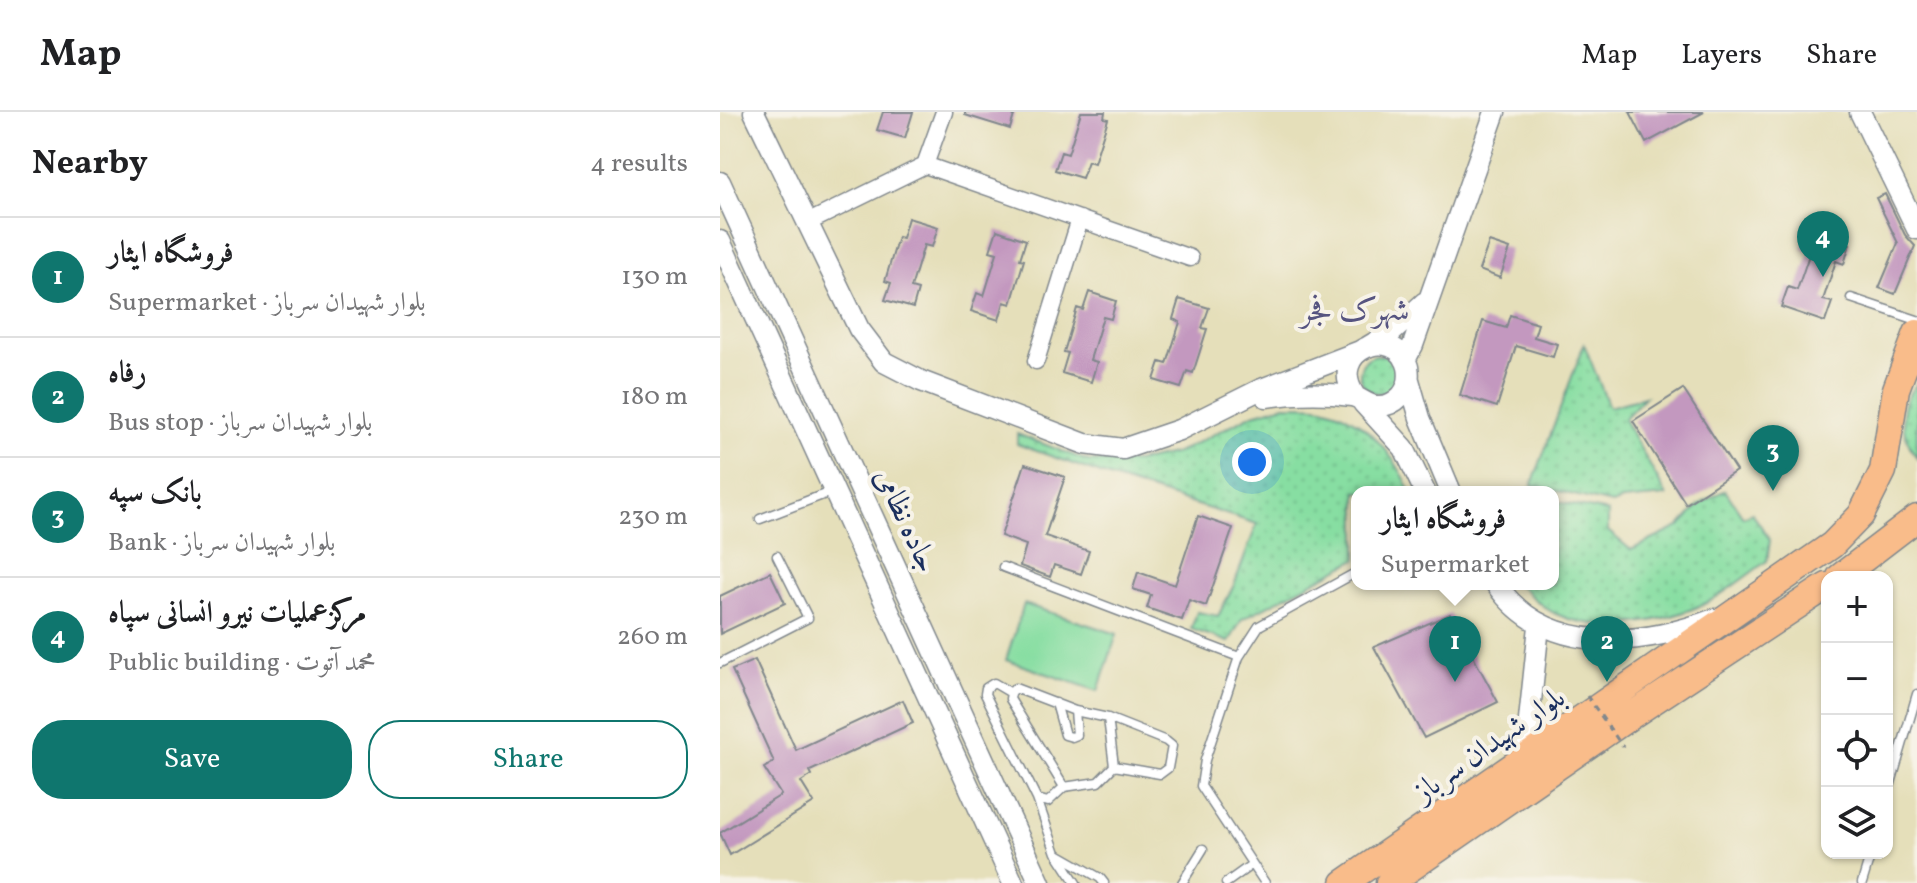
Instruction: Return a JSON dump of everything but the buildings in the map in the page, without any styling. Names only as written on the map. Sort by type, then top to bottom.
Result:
[{"type":"main road","name":"بلوار شهیدان سرباز","points":[[1344,883],[1832,545],[1861,515],[1883,471],[1896,389],[1917,333]]},
{"type":"main road","points":[[1848,571],[1915,520]]},
{"type":"main road","name":"بلوار شهیدان سرباز","points":[[1389,883],[1626,719],[1821,590]]},
{"type":"street","points":[[754,112],[859,329],[884,362],[921,381],[1085,444],[1123,449],[1179,430],[1259,390],[1364,348],[1391,333],[1428,299]]},
{"type":"street","points":[[807,223],[925,165],[944,112]]},
{"type":"street","points":[[1237,402],[1291,394],[1359,400],[1372,406],[1392,404],[1406,390],[1413,345],[1495,112]]},
{"type":"street","points":[[1860,112],[1917,229]]},
{"type":"street","points":[[925,165],[1190,258]]},
{"type":"street","name":"جاده نظامی","points":[[720,182],[1040,883]]},
{"type":"street","points":[[1036,361],[1080,219]]},
{"type":"street","points":[[720,241],[1013,883]]},
{"type":"street","points":[[1422,486],[1404,448],[1359,400],[1347,378],[1353,358],[1364,348],[1389,347],[1407,370],[1420,418],[1448,486]]},
{"type":"street","points":[[1502,590],[1539,626],[1611,640],[1648,638],[1737,611]]},
{"type":"street","points":[[1525,758],[1539,626]]},
{"type":"lane","points":[[1851,298],[1917,320]]},
{"type":"lane","points":[[760,519],[834,490]]},
{"type":"lane","points":[[720,663],[808,618],[777,556]]},
{"type":"lane","points":[[1003,567],[1239,657]]},
{"type":"lane","points":[[1265,883],[1201,786],[1205,760],[1239,657],[1259,626],[1351,575]]},
{"type":"lane","points":[[1011,693],[994,683],[986,688],[985,694],[1037,799],[1056,853],[1076,883]]},
{"type":"lane","points":[[1064,787],[1010,699],[1015,688],[1075,711],[1108,718],[1172,746],[1168,768],[1160,774],[1114,766]]},
{"type":"lane","points":[[1891,787],[1913,724],[1917,694]]},
{"type":"lane","points":[[1056,703],[1065,735],[1072,737],[1077,735],[1075,711]]},
{"type":"lane","points":[[1108,718],[1114,766]]},
{"type":"lane","points":[[1037,799],[1048,802],[1064,787],[1098,782],[1114,766]]},
{"type":"lane","points":[[1182,883],[1203,849]]},
{"type":"lane","points":[[1056,853],[1111,883]]},
{"type":"lane","points":[[1862,883],[1869,859]]},
{"type":"lane","points":[[1226,883],[1251,865]]},
{"type":"path","points":[[1587,696],[1623,747]]},
{"type":"green space","points":[[1584,344],[1609,407],[1645,397],[1624,419],[1667,496],[1612,504],[1559,491],[1559,486],[1532,485]]},
{"type":"green space","points":[[1379,355],[1392,361],[1398,374],[1392,387],[1379,393],[1366,387],[1360,374],[1366,361]]},
{"type":"green space","points":[[1917,384],[1917,458],[1907,440],[1903,421],[1906,402]]},
{"type":"green space","points":[[1285,405],[1323,407],[1338,412],[1352,419],[1376,439],[1408,486],[1351,486],[1351,562],[1242,619],[1229,642],[1191,629],[1197,612],[1218,616],[1234,585],[1257,524],[1017,444],[1017,434],[1088,461],[1137,462],[1177,453],[1253,414]]},
{"type":"green space","points":[[1725,490],[1743,517],[1752,513],[1770,540],[1767,561],[1706,603],[1652,621],[1592,624],[1551,611],[1524,590],[1559,590],[1559,502],[1608,512],[1608,531],[1631,550],[1679,527],[1700,504]]},
{"type":"green space","points":[[1024,604],[1117,634],[1098,691],[1006,660]]},
{"type":"place","name":"مرکزعملیات نیرو انسانی سپاه","points":[[1823,277]]},
{"type":"place","name":"بانک سپه","points":[[1773,491]]},
{"type":"place","name":"فروشگاه ایثار","points":[[1455,682]]},
{"type":"place","name":"رفاه","points":[[1607,682]]},
{"type":"district","name":"شهرک فجر","points":[[1355,309]]}]
